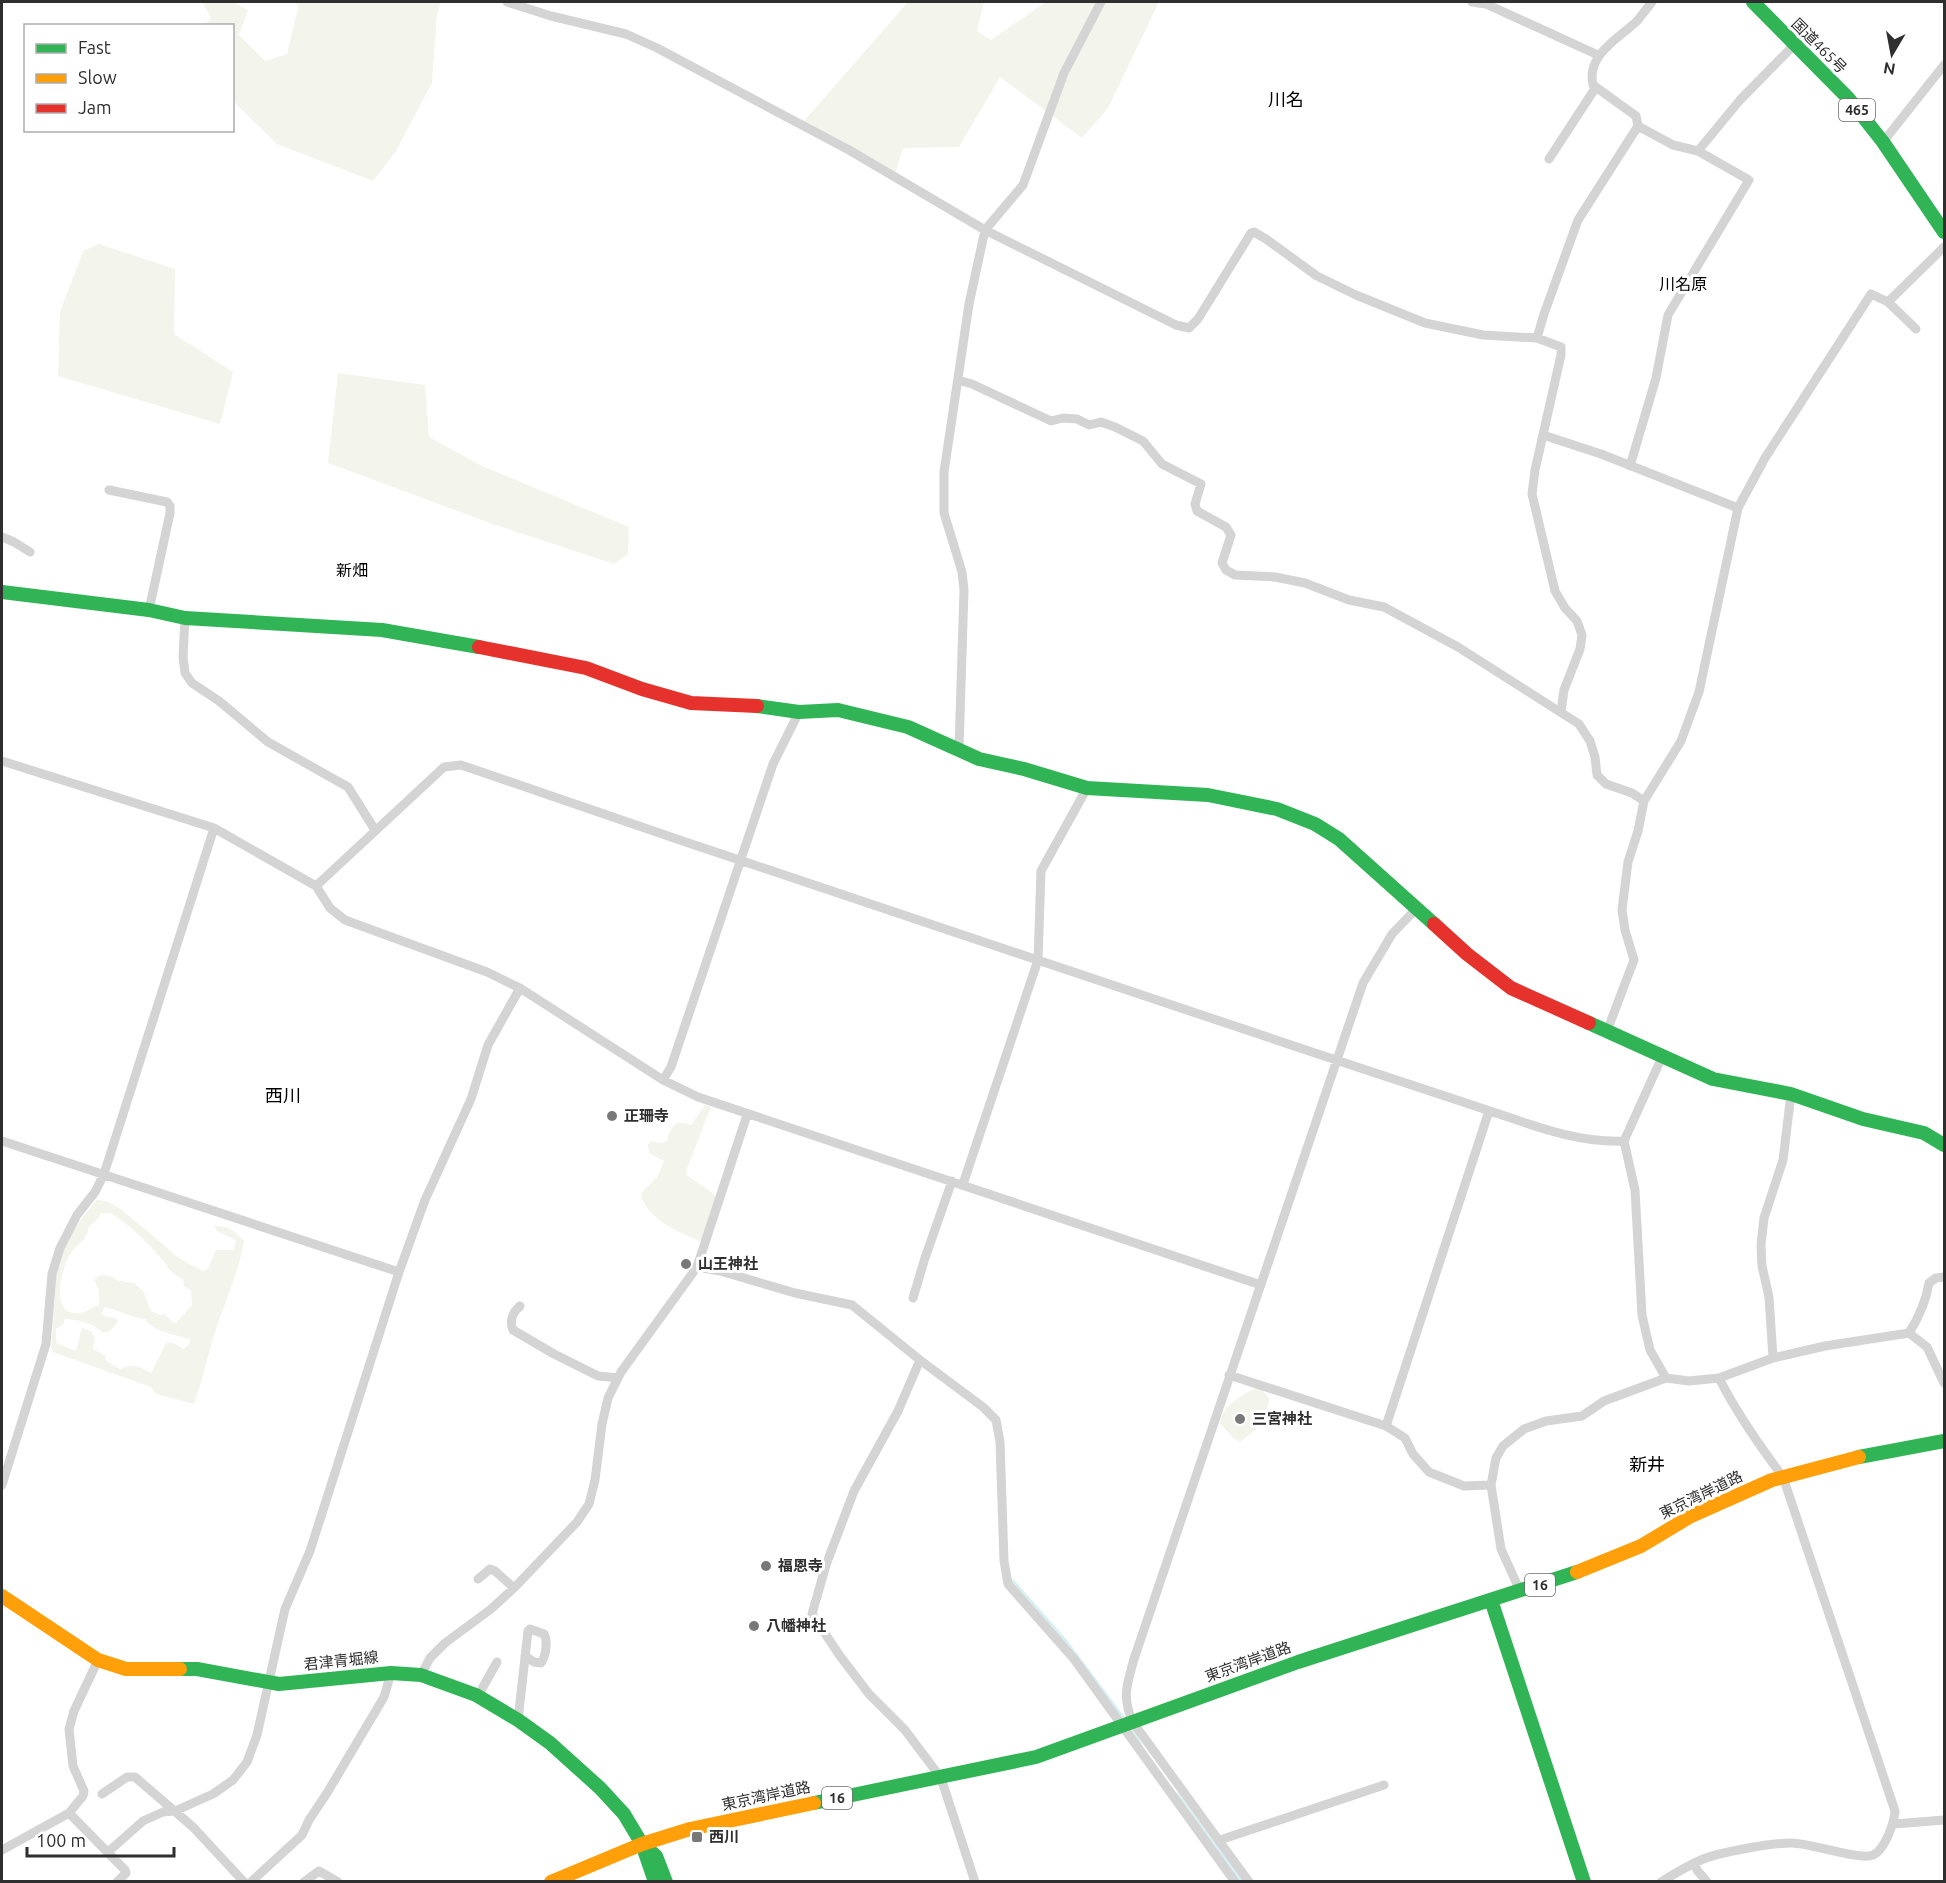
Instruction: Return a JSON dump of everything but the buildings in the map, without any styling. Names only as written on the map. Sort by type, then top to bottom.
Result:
[{"type":"main road","name":"国道465号","points":[[1753,2],[1849,99],[1883,142],[1944,232]]},
{"type":"main road","points":[[2,592],[149,610],[185,618],[382,630],[511,652],[586,668],[642,689],[691,703],[755,706],[799,712],[838,710],[867,716],[908,728],[978,759],[1024,769],[1087,788],[1208,795],[1277,809],[1315,824],[1339,839],[1467,954],[1511,988],[1713,1079],[1791,1094],[1863,1119],[1924,1133],[1944,1145]]},
{"type":"main road","name":"東京湾岸道路","points":[[551,1881],[642,1844],[702,1827],[1036,1757],[1298,1662],[1616,1558],[1702,1511],[1783,1477],[1843,1460],[1944,1441]]},
{"type":"main road","name":"君津青堀線","points":[[2,1596],[98,1660],[126,1669],[197,1669],[279,1684],[391,1672],[421,1675],[478,1696],[550,1743],[600,1788],[624,1814],[642,1844]]},
{"type":"main road","points":[[1491,1600],[1584,1881]]},
{"type":"main road","points":[[642,1844],[655,1881]]},
{"type":"main road","points":[[642,1844],[656,1856],[666,1881]]},
{"type":"street","points":[[507,2],[551,16],[626,34],[657,48],[849,150],[985,230],[1176,325],[1189,328],[1198,320],[1236,256],[1254,232],[1317,276],[1356,295],[1425,323],[1483,335],[1537,338],[1561,346],[1561,356],[1532,494],[1555,591],[1576,621],[1582,635],[1580,650],[1564,690],[1561,711]]},
{"type":"street","points":[[959,749],[964,590],[962,572],[944,513],[944,472],[969,304],[985,230],[1023,185],[1064,73],[1101,2]]},
{"type":"street","points":[[1472,2],[1486,4],[1598,55]]},
{"type":"street","points":[[1537,338],[1578,220],[1638,126],[1636,116],[1593,85],[1590,75],[1598,55],[1638,19],[1652,2]]},
{"type":"street","points":[[1698,151],[1740,100],[1795,44]]},
{"type":"street","points":[[1883,142],[1944,65]]},
{"type":"street","points":[[1549,159],[1596,87]]},
{"type":"street","points":[[1630,466],[1656,378],[1668,315],[1749,180],[1698,151],[1673,145],[1638,126]]},
{"type":"street","points":[[1888,302],[1944,247]]},
{"type":"street","points":[[1607,1031],[1634,960],[1622,910],[1628,862],[1638,831],[1644,801],[1681,741],[1699,692],[1738,508],[1771,449],[1871,294],[1888,302],[1916,329]]},
{"type":"street","points":[[958,380],[972,384],[1051,421],[1063,418],[1077,419],[1089,425],[1101,422],[1143,441],[1162,464],[1201,484],[1195,504],[1197,511],[1226,527],[1231,535],[1222,563],[1226,570],[1235,575],[1275,577],[1305,583],[1349,600],[1384,607],[1482,661],[1579,724],[1590,741],[1597,775],[1606,784],[1632,793],[1644,801]]},
{"type":"street","points":[[1543,435],[1738,508]]},
{"type":"street","points":[[109,490],[167,502],[170,506],[149,610]]},
{"type":"street","points":[[2,537],[30,552]]},
{"type":"street","points":[[185,618],[183,657],[185,673],[192,683],[219,701],[268,742],[348,787],[375,830]]},
{"type":"street","points":[[663,1080],[671,1067],[773,764],[799,712]]},
{"type":"street","points":[[2,761],[214,828],[316,886],[330,908],[345,920],[477,968],[520,988],[663,1080],[698,1097],[1261,1285]]},
{"type":"street","points":[[316,886],[444,766],[461,765],[740,861],[1489,1111],[1569,1136],[1601,1142],[1624,1141]]},
{"type":"street","points":[[963,1184],[1038,960],[1041,871],[1087,788]]},
{"type":"street","points":[[2,1485],[46,1344],[52,1274],[60,1248],[77,1215],[95,1192],[104,1174],[214,828]]},
{"type":"street","points":[[1235,1881],[1127,1723],[1126,1691],[1134,1659],[1229,1375],[1363,983],[1392,934],[1416,909]]},
{"type":"street","points":[[108,1852],[143,1821],[163,1812],[175,1811],[213,1794],[233,1780],[247,1762],[258,1735],[285,1609],[310,1551],[399,1272],[425,1200],[471,1099],[488,1045],[520,988]]},
{"type":"street","points":[[1662,1057],[1624,1141],[1635,1190],[1642,1315],[1650,1350],[1666,1378]]},
{"type":"street","points":[[1773,1358],[1769,1297],[1762,1266],[1761,1245],[1764,1218],[1783,1160],[1791,1094]]},
{"type":"street","points":[[1386,1426],[1489,1111]]},
{"type":"street","points":[[421,1675],[430,1658],[445,1643],[491,1609],[514,1588],[578,1522],[589,1504],[606,1407],[618,1378],[697,1267],[747,1115]]},
{"type":"street","points":[[2,1141],[399,1272]]},
{"type":"street","points":[[913,1298],[952,1181]]},
{"type":"street","points":[[697,1267],[720,1271],[795,1293],[852,1305],[983,1407],[996,1420],[1000,1442],[1004,1561],[1008,1584],[1127,1723],[1220,1840],[1249,1881]]},
{"type":"street","points":[[1909,1333],[1926,1299],[1929,1283],[1936,1278],[1944,1277]]},
{"type":"street","points":[[520,1306],[513,1316],[513,1330],[598,1376],[618,1378]]},
{"type":"street","points":[[1520,1591],[1501,1550],[1491,1485],[1496,1458],[1503,1446],[1524,1430],[1546,1421],[1582,1416],[1604,1401],[1666,1378],[1689,1381],[1719,1378],[1773,1358],[1825,1346],[1909,1333],[1928,1347],[1944,1383]]},
{"type":"street","points":[[920,1360],[898,1411],[854,1491],[826,1565],[812,1614],[869,1694],[904,1730],[941,1778],[975,1881]]},
{"type":"street","points":[[1229,1375],[1386,1426],[1405,1438],[1413,1454],[1430,1472],[1464,1486],[1491,1485]]},
{"type":"street","points":[[1661,1881],[1703,1859],[1769,1845],[1792,1843],[1816,1846],[1860,1857],[1873,1856],[1882,1847],[1894,1824],[1895,1811],[1783,1477],[1750,1433],[1719,1378]]},
{"type":"street","points":[[478,1579],[490,1569],[514,1588]]},
{"type":"street","points":[[518,1720],[525,1656]]},
{"type":"street","points":[[2,1850],[69,1813],[80,1801],[84,1791],[73,1766],[69,1729],[74,1711],[98,1660]]},
{"type":"street","points":[[478,1696],[495,1665],[503,1673]]},
{"type":"street","points":[[251,1881],[302,1835],[380,1705],[391,1672]]},
{"type":"street","points":[[102,1794],[127,1777],[135,1777],[175,1811],[244,1881]]},
{"type":"street","points":[[1220,1840],[1384,1785]]},
{"type":"street","points":[[69,1813],[126,1873],[118,1881]]},
{"type":"street","points":[[1894,1824],[1944,1820]]},
{"type":"street","points":[[1695,1863],[1697,1870],[1707,1881]]},
{"type":"street","points":[[304,1881],[319,1871],[338,1881]]},
{"type":"shaded area","points":[[202,2],[234,2],[248,10],[239,35],[265,61],[287,54],[298,8],[296,2],[441,2],[437,15],[432,83],[396,151],[373,181],[277,144],[234,102],[234,24],[205,24],[211,18]]},
{"type":"shaded area","points":[[908,2],[984,2],[977,31],[991,40],[1046,2],[1159,2],[1108,108],[1082,138],[1000,77],[959,147],[903,148],[895,174],[803,122]]},
{"type":"shaded area","points":[[99,244],[175,269],[174,334],[233,372],[220,424],[58,376],[60,312],[83,251]]},
{"type":"shaded area","points":[[338,373],[425,385],[429,437],[482,466],[629,527],[628,554],[614,564],[490,523],[328,463]]},
{"type":"shaded area","points":[[705,1105],[711,1107],[686,1171],[687,1175],[711,1192],[719,1204],[718,1218],[704,1243],[659,1220],[641,1197],[643,1191],[658,1176],[664,1161],[649,1153],[648,1145],[651,1141],[662,1143],[667,1141],[670,1131],[677,1123],[691,1125]]},
{"type":"shaded area","points":[[97,1200],[117,1207],[177,1256],[202,1271],[208,1269],[216,1250],[234,1250],[236,1240],[217,1231],[214,1226],[231,1229],[244,1241],[236,1275],[216,1329],[194,1404],[156,1394],[151,1387],[53,1352],[51,1346],[54,1272],[77,1224]],"holes":[[[101,1213],[110,1213],[130,1227],[171,1272],[183,1279],[184,1287],[191,1290],[192,1305],[177,1322],[174,1323],[164,1314],[160,1315],[151,1311],[143,1291],[134,1283],[120,1281],[110,1276],[101,1275],[94,1280],[99,1290],[99,1305],[79,1313],[66,1310],[62,1305],[60,1288],[66,1262],[86,1236],[89,1226],[97,1220]],[[105,1307],[145,1319],[160,1330],[191,1340],[182,1350],[173,1343],[166,1343],[151,1373],[136,1366],[120,1369],[105,1360],[106,1356],[93,1349],[95,1338],[91,1331],[82,1328],[76,1351],[56,1343],[56,1329],[63,1325],[65,1319],[86,1323],[103,1333],[110,1331],[118,1322],[116,1318],[101,1314]]]},
{"type":"shaded area","points":[[1256,1388],[1263,1391],[1270,1399],[1258,1428],[1240,1442],[1232,1437],[1220,1423],[1224,1411],[1229,1406]]},
{"type":"waterway","points":[[1013,1581],[1065,1640],[1125,1720]]},
{"type":"waterway","points":[[1132,1730],[1141,1745]]},
{"type":"waterway","points":[[1177,1794],[1242,1882]]},
{"type":"traffic: fast","points":[[1753,2],[1849,99],[1883,142],[1944,232]]},
{"type":"traffic: fast","points":[[2,592],[149,610],[185,618],[382,630],[479,647]]},
{"type":"traffic: fast","points":[[757,706],[799,712],[838,710],[908,727],[979,759],[1024,769],[1087,788],[1208,795],[1277,809],[1315,824],[1339,839],[1434,924]]},
{"type":"traffic: fast","points":[[1589,1023],[1713,1079],[1791,1094],[1863,1119],[1924,1133],[1944,1145]]},
{"type":"traffic: fast","points":[[1859,1457],[1944,1441]]},
{"type":"traffic: fast","points":[[814,1803],[1036,1757],[1298,1662],[1577,1572]]},
{"type":"traffic: fast","points":[[1491,1600],[1584,1882]]},
{"type":"traffic: fast","points":[[180,1669],[197,1669],[279,1684],[391,1673],[421,1675],[476,1695],[518,1720],[550,1743],[600,1788],[624,1814],[642,1844]]},
{"type":"traffic: fast","points":[[655,1882],[642,1844],[656,1856],[666,1882]]},
{"type":"traffic: slow","points":[[1577,1572],[1641,1546],[1691,1516],[1772,1480],[1859,1457]]},
{"type":"traffic: slow","points":[[2,1596],[98,1660],[126,1669],[180,1669]]},
{"type":"traffic: slow","points":[[551,1882],[642,1844],[690,1829],[814,1803]]},
{"type":"traffic: jam","points":[[479,647],[586,668],[642,689],[691,703],[757,706]]},
{"type":"traffic: jam","points":[[1434,924],[1467,954],[1511,988],[1589,1023]]},
{"type":"place","name":"正珊寺","points":[[612,1116]]},
{"type":"place","name":"山王神社","points":[[686,1264]]},
{"type":"place","name":"三宮神社","points":[[1240,1419]]},
{"type":"place","name":"福恩寺","points":[[766,1566]]},
{"type":"place","name":"八幡神社","points":[[754,1626]]},
{"type":"place","name":"西川","points":[[697,1837]]},
{"type":"district","name":"川名","points":[[1286,100]]},
{"type":"district","name":"川名原","points":[[1683,284]]},
{"type":"district","name":"新畑","points":[[352,570]]},
{"type":"district","name":"西川","points":[[283,1096]]},
{"type":"district","name":"新井","points":[[1647,1465]]}]
